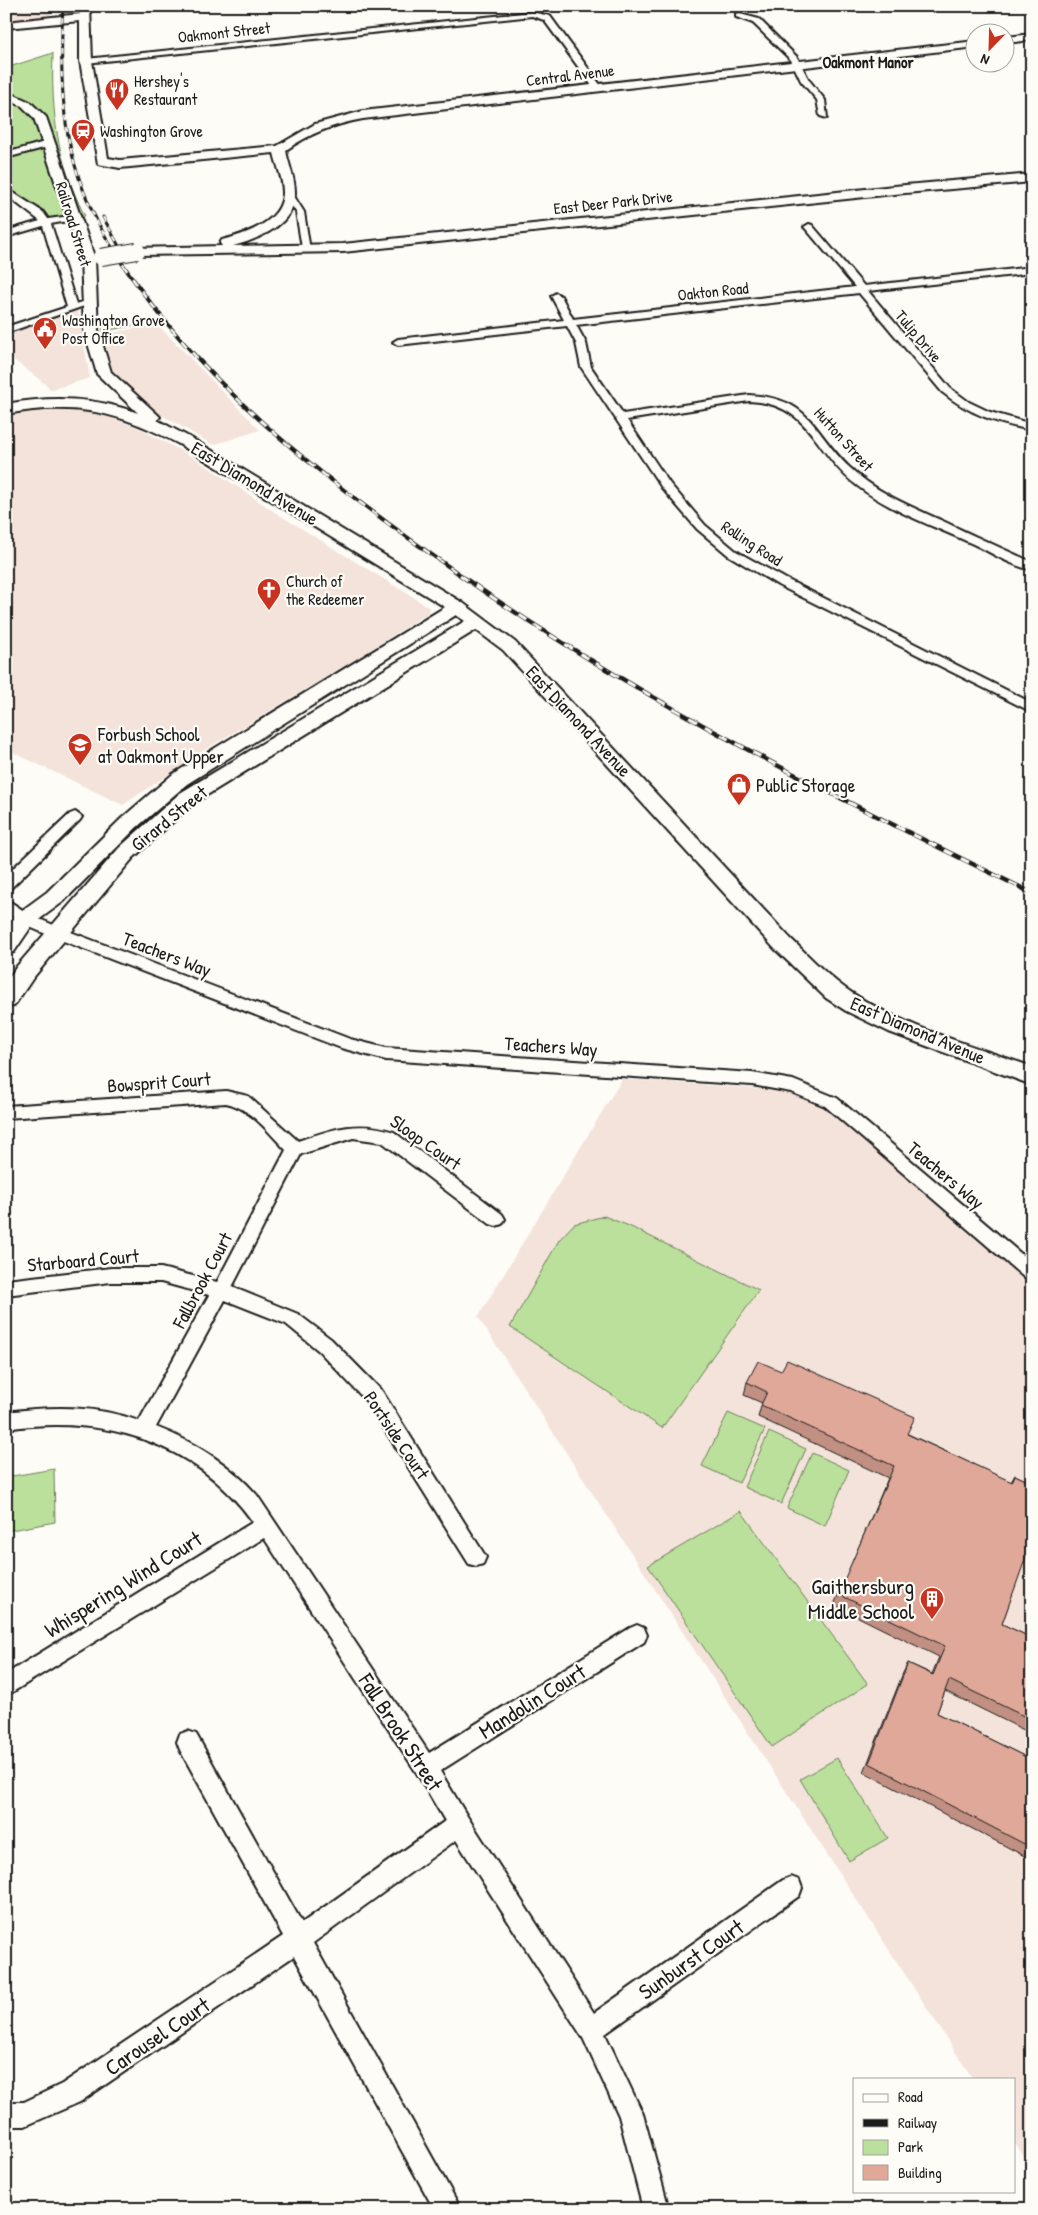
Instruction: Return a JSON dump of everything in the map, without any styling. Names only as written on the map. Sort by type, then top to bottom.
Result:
[{"type":"street","points":[[6,25],[85,11],[86,61],[102,161],[120,164],[280,149],[280,162],[289,194],[300,212],[307,248]]},
{"type":"street","name":"Oakmont Street","points":[[86,61],[532,14],[547,18],[598,88]]},
{"type":"street","points":[[739,14],[756,21],[798,65],[805,80],[821,100],[824,116]]},
{"type":"street","points":[[1016,39],[1032,37]]},
{"type":"street","name":"Central Avenue","points":[[280,149],[303,133],[327,123],[355,117],[966,45]]},
{"type":"street","name":"Railroad Street","points":[[6,94],[26,104],[40,117],[75,217],[95,258],[89,303],[91,330],[106,376]]},
{"type":"street","points":[[6,156],[48,144]]},
{"type":"street","name":"East Deer Park Drive","points":[[95,258],[138,251],[343,248],[894,190],[1032,178]]},
{"type":"street","points":[[6,191],[40,214],[46,222],[72,308]]},
{"type":"street","name":"East Deer Park Drive","points":[[198,250],[234,242],[267,227],[283,212],[289,194]]},
{"type":"street","points":[[6,234],[46,222],[75,217]]},
{"type":"street","name":"Tulip Drive","points":[[810,227],[860,290],[946,390],[960,403],[983,414],[1032,427]]},
{"type":"street","name":"Oakton Road","points":[[398,342],[1032,270]]},
{"type":"street","name":"Rolling Road","points":[[556,296],[581,343],[586,368],[666,486],[701,527],[732,553],[782,582],[1032,708]]},
{"type":"street","points":[[6,330],[89,303]]},
{"type":"street","points":[[92,396],[106,395],[106,376]]},
{"type":"street","points":[[92,396],[106,376]]},
{"type":"street","points":[[106,376],[150,414],[159,426]]},
{"type":"street","name":"East Diamond Avenue","points":[[6,409],[29,404],[92,396],[139,416],[159,426],[457,607],[509,646],[782,943],[822,983],[853,1005],[896,1025],[1032,1076]]},
{"type":"street","name":"Hutton Street","points":[[620,418],[749,398],[762,397],[784,402],[797,411],[857,481],[897,504],[1032,567]]},
{"type":"street","name":"Girard Street","points":[[6,946],[25,919],[55,897],[129,823],[180,779],[457,607]]},
{"type":"street","name":"Girard Street","points":[[6,1000],[58,933],[126,853],[187,798],[476,622]]},
{"type":"street","points":[[6,884],[75,817]]},
{"type":"street","name":"Teachers Way","points":[[6,904],[25,919],[58,933],[347,1044],[386,1054],[752,1079],[793,1086],[831,1102],[1032,1274]]},
{"type":"street","name":"Bowsprit Court","points":[[6,1112],[226,1097],[242,1100],[253,1108],[295,1149]]},
{"type":"street","name":"Sloop Court","points":[[295,1149],[351,1132],[376,1132],[388,1137],[496,1219]]},
{"type":"street","name":"Fallbrook Court","points":[[144,1430],[221,1291],[295,1149]]},
{"type":"street","name":"Starboard Court","points":[[6,1288],[111,1275],[161,1275],[221,1291]]},
{"type":"street","name":"Portside Court","points":[[221,1291],[292,1319],[325,1345],[375,1397],[476,1557]]},
{"type":"street","name":"Fall Brook Street","points":[[6,1420],[46,1415],[75,1415],[111,1420],[144,1430],[176,1443],[206,1463],[239,1489],[267,1525],[426,1767],[458,1824],[591,2030],[631,2114],[656,2209]]},
{"type":"street","name":"Whispering Wind Court","points":[[6,1686],[267,1525]]},
{"type":"street","name":"Mandolin Court","points":[[426,1767],[638,1635]]},
{"type":"street","points":[[188,1742],[448,2209]]},
{"type":"street","name":"Carousel Court","points":[[6,2114],[25,2114],[71,2093],[299,1939],[458,1824]]},
{"type":"street","name":"Sunburst Court","points":[[591,2030],[791,1888]]},
{"type":"shaded area","points":[[6,6],[51,6],[50,18],[6,24]]},
{"type":"shaded area","points":[[78,310],[90,378],[50,390],[48,386],[6,354],[6,333]]},
{"type":"shaded area","points":[[157,324],[260,430],[213,445],[141,403],[120,382],[112,371],[107,356],[106,334]]},
{"type":"shaded area","points":[[36,410],[85,410],[110,417],[141,429],[196,459],[276,513],[413,597],[429,608],[428,613],[356,659],[203,751],[123,805],[6,749],[6,416]]},
{"type":"shaded area","points":[[622,1079],[792,1091],[826,1106],[1032,1283],[1032,2168],[1016,2145],[1016,2078],[972,2078],[478,1317]]},
{"type":"green space","points":[[53,53],[53,96],[58,137],[68,176],[85,216],[49,220],[6,189],[6,68]]},
{"type":"green space","points":[[125,317],[132,326],[103,331],[101,321]]},
{"type":"green space","points":[[604,1216],[629,1226],[759,1290],[662,1428],[510,1327],[559,1240],[574,1224]]},
{"type":"green space","points":[[728,1413],[765,1429],[739,1483],[702,1466]]},
{"type":"green space","points":[[769,1432],[806,1449],[781,1504],[744,1487]]},
{"type":"green space","points":[[812,1453],[849,1470],[825,1526],[787,1508]]},
{"type":"green space","points":[[54,1469],[55,1522],[6,1531],[6,1477]]},
{"type":"green space","points":[[741,1511],[868,1684],[772,1747],[648,1566]]},
{"type":"green space","points":[[837,1758],[888,1838],[849,1861],[800,1779]]},
{"type":"building","name":"Gaithersburg Middle School","points":[[787,1360],[915,1417],[907,1434],[1012,1482],[1015,1475],[1032,1483],[1032,1540],[1002,1624],[1032,1638],[1032,1720],[949,1680],[937,1713],[1032,1760],[1032,1848],[869,1763],[908,1663],[933,1675],[945,1646],[838,1594],[894,1466],[761,1405],[767,1392],[747,1382],[758,1361],[781,1371]]},
{"type":"railway","points":[[63,6],[62,72],[64,103],[74,163],[84,193],[115,252]]},
{"type":"railway","points":[[103,217],[120,248]]},
{"type":"railway","points":[[114,251],[149,300],[187,346],[228,390],[317,469],[462,576]]},
{"type":"railway","points":[[460,575],[528,621],[668,706],[812,784],[1032,893]]},
{"type":"place","name":"Hershey's Restaurant","points":[[117,111]]},
{"type":"place","name":"Washington Grove","points":[[83,152]]},
{"type":"place","name":"Washington Grove Post Office","points":[[45,350]]},
{"type":"place","name":"Church of the Redeemer","points":[[269,611]]},
{"type":"place","name":"Forbush School at Oakmont Upper","points":[[80,766]]},
{"type":"place","name":"Public Storage","points":[[739,806]]},
{"type":"place","name":"Gaithersburg Middle School","points":[[932,1620]]},
{"type":"district","name":"Oakmont Manor","points":[[868,62]]}]
